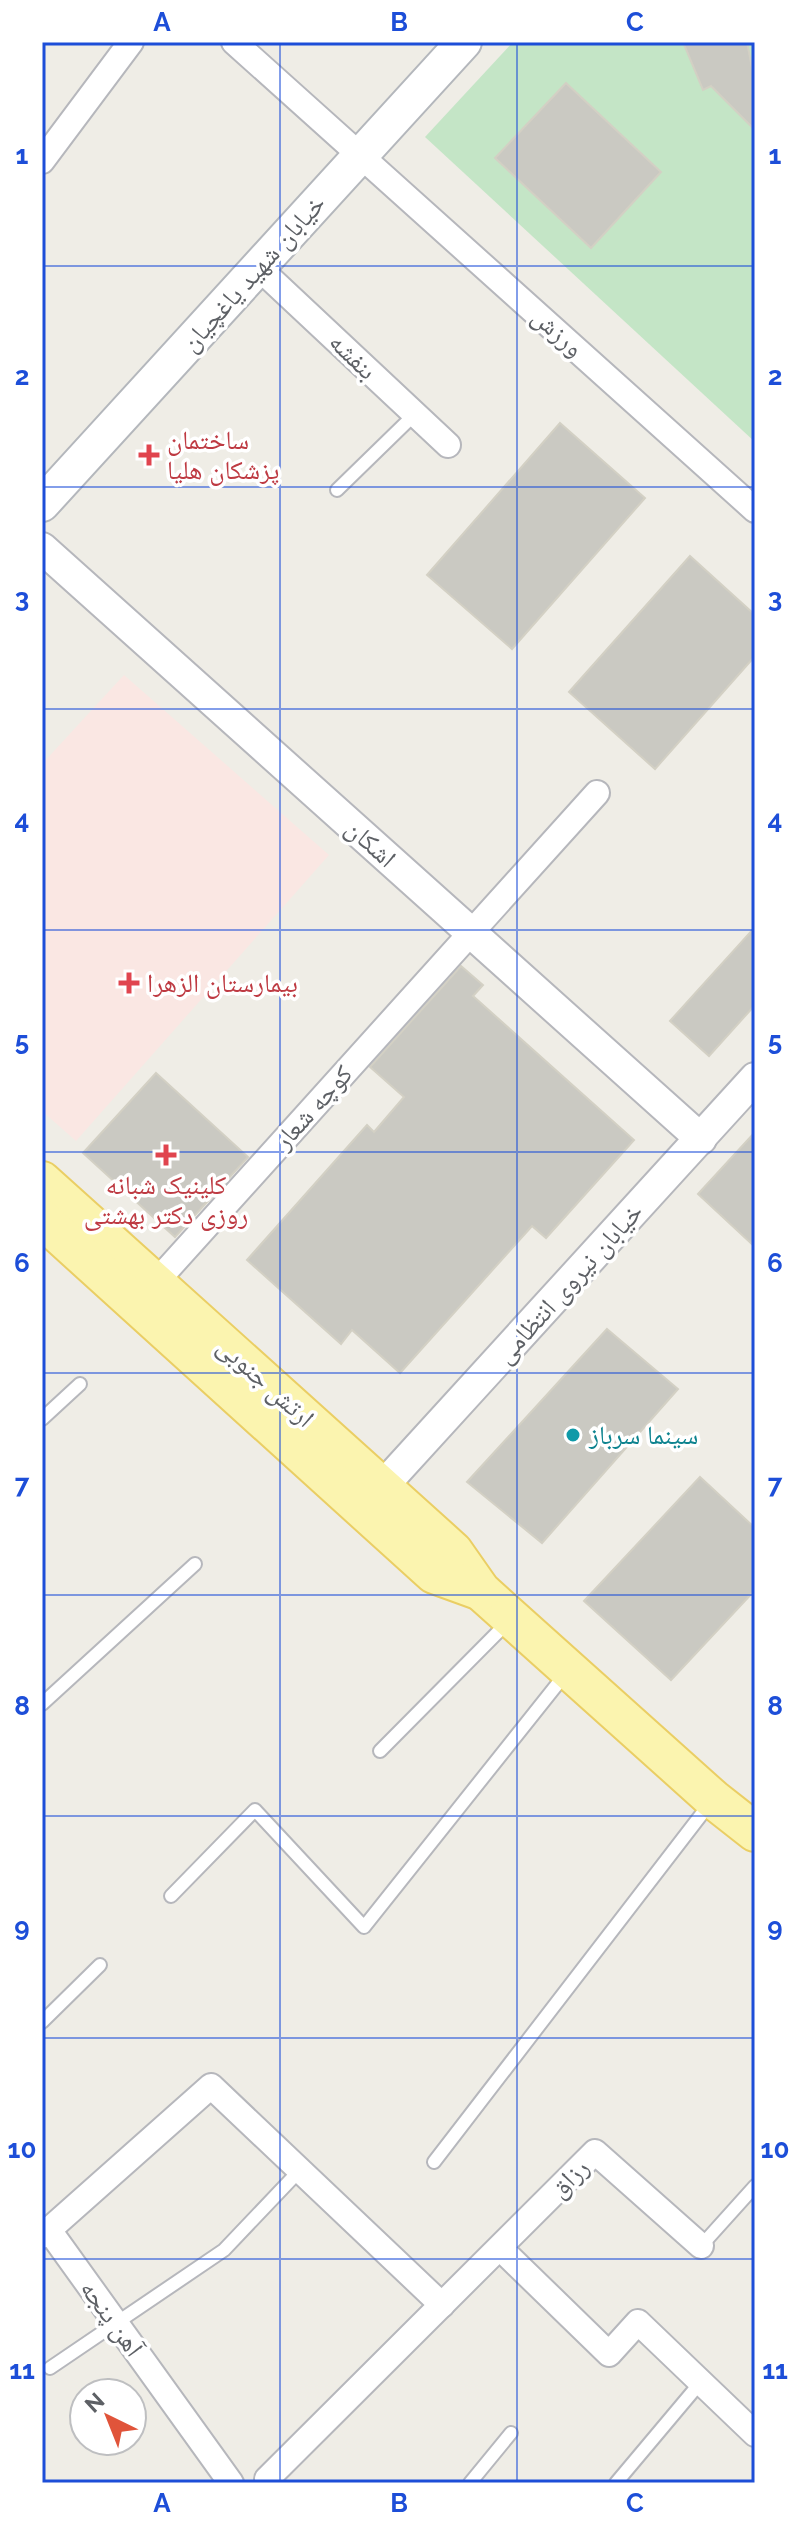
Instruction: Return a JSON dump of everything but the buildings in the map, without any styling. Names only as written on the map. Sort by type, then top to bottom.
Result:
[{"type":"main road","name":"خیابان شهید یاغچیان","points":[[42,504],[464,42]]},
{"type":"main road","name":"ارتش جنوبی","points":[[42,1181],[453,1551],[481,1591],[511,1619],[713,1799],[755,1832]]},
{"type":"main road","name":"ارتش جنوبی","points":[[42,1219],[434,1574],[481,1591]]},
{"type":"street","points":[[42,161],[131,42]]},
{"type":"street","name":"ورزش","points":[[234,42],[755,510]]},
{"type":"street","name":"بنفشه","points":[[258,267],[448,445]]},
{"type":"street","name":"اشکان","points":[[42,548],[701,1139]]},
{"type":"street","name":"کوچه شعار","points":[[156,1282],[597,793]]},
{"type":"street","name":"خیابان نیروی انتظامی","points":[[382,1487],[755,1078]]},
{"type":"street","points":[[46,2233],[211,2086],[442,2305]]},
{"type":"street","name":"رزاق","points":[[267,2482],[595,2152],[701,2246]]},
{"type":"street","name":"آهن پنجه","points":[[46,2233],[116,2323],[231,2483]]},
{"type":"street","points":[[500,2248],[609,2354],[638,2322],[755,2434]]},
{"type":"lane","points":[[337,490],[415,414]]},
{"type":"lane","points":[[42,1419],[80,1384]]},
{"type":"lane","points":[[42,1704],[195,1564]]},
{"type":"lane","points":[[380,1751],[511,1619]]},
{"type":"lane","points":[[171,1896],[255,1810],[364,1927],[569,1670]]},
{"type":"lane","points":[[434,2162],[713,1799]]},
{"type":"lane","points":[[42,2022],[100,1965]]},
{"type":"lane","points":[[50,2368],[224,2250],[300,2170]]},
{"type":"lane","points":[[701,2246],[755,2186]]},
{"type":"lane","points":[[616,2483],[700,2383]]},
{"type":"lane","points":[[470,2483],[511,2433]]},
{"type":"shaded area","name":"بیمارستان الزهرا","points":[[124,675],[329,855],[76,1141],[42,1111],[42,764]]},
{"type":"green space","points":[[513,42],[755,42],[755,442],[425,137]]},
{"type":"place","name":"ساختمان پزشکان هلیا","points":[[149,455]]},
{"type":"place","name":"بیمارستان الزهرا","points":[[129,983]]},
{"type":"place","name":"کلینیک شبانه روزی دکتر بهشتی","points":[[166,1155]]},
{"type":"place","name":"سینما سرباز","points":[[573,1435]]}]
